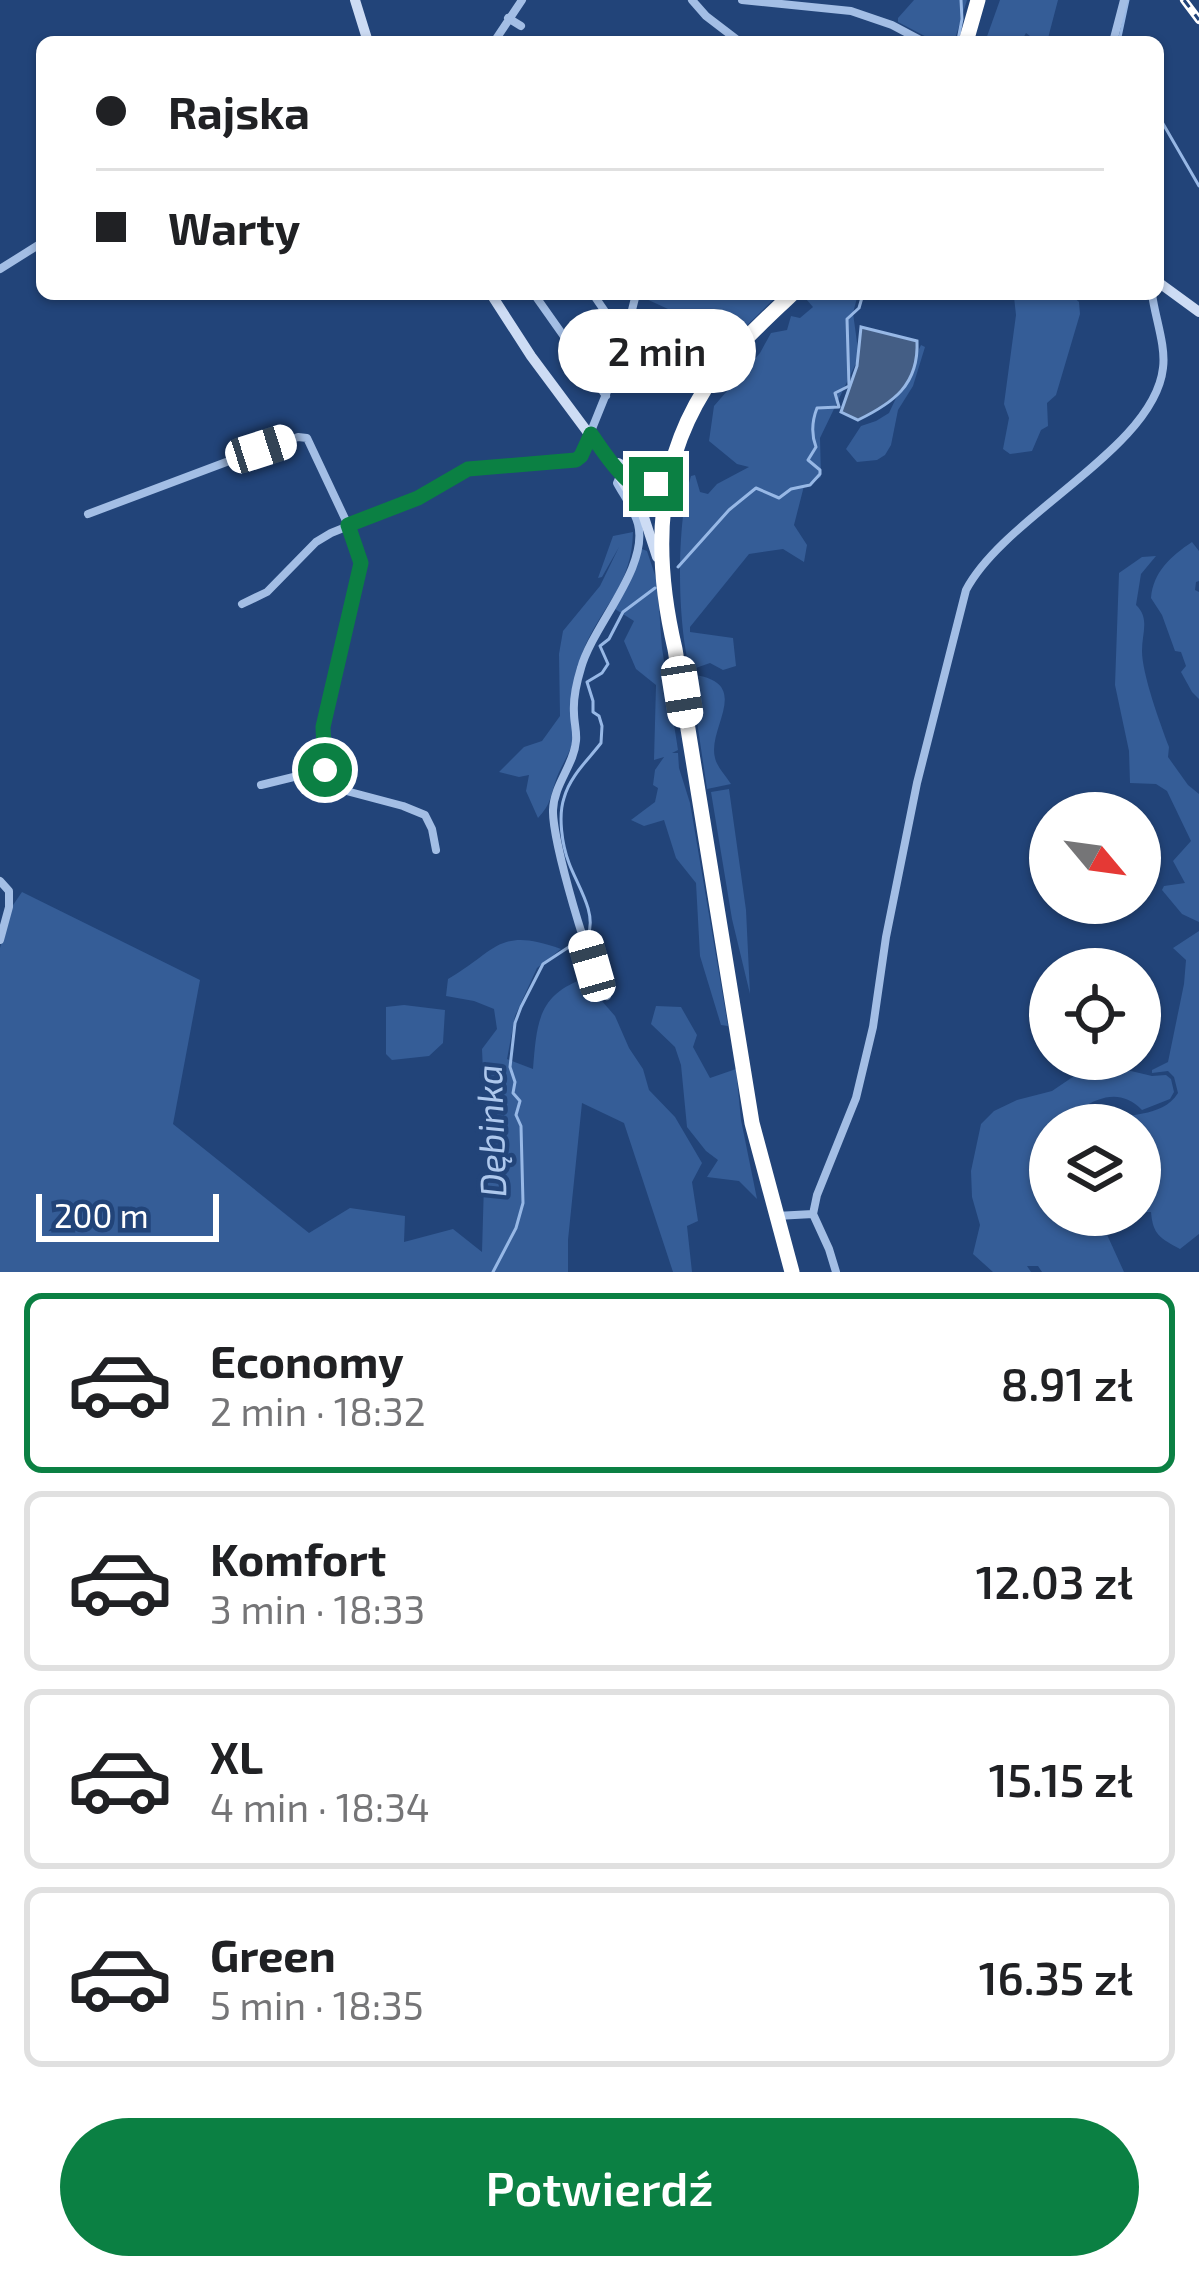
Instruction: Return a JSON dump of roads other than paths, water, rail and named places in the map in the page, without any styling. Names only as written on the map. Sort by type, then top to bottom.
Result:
[{"type":"highway","points":[[968,36],[977,0]]},
{"type":"highway","points":[[786,300],[737,351],[692,416],[673,460],[660,565],[749,1111],[792,1272]]},
{"type":"highway","points":[[666,586],[670,494],[717,377]]},
{"type":"main road","points":[[356,0],[366,36]]},
{"type":"main road","points":[[1164,286],[1199,312]]},
{"type":"main road","points":[[494,300],[521,344],[618,472],[643,514],[660,565]]},
{"type":"main road","points":[[605,453],[670,494]]},
{"type":"main road","points":[[638,473],[657,471],[673,460]]},
{"type":"main road","points":[[618,472],[647,493],[670,494]]},
{"type":"street","points":[[497,36],[522,0]]},
{"type":"street","points":[[692,0],[732,36]]},
{"type":"street","points":[[742,0],[851,11],[913,36]]},
{"type":"street","points":[[1115,36],[1124,0]]},
{"type":"street","points":[[506,21],[520,26]]},
{"type":"street","points":[[0,269],[36,246]]},
{"type":"street","points":[[538,300],[606,397]]},
{"type":"street","points":[[597,300],[626,337]]},
{"type":"street","points":[[242,604],[266,592],[316,542],[418,498],[468,469],[576,460],[606,397],[635,300]]},
{"type":"street","points":[[836,1272],[813,1214],[856,1098],[917,784],[966,590],[991,557],[1148,410],[1164,362],[1153,300]]},
{"type":"street","points":[[88,514],[261,449],[298,437],[307,439],[361,563],[323,727],[329,782],[335,788],[425,815],[436,850]]},
{"type":"street","points":[[607,995],[592,966],[555,833],[553,806],[575,752],[580,671],[594,635],[627,579],[639,542],[638,522],[616,483],[618,472]]},
{"type":"street","points":[[261,785],[314,772],[323,753]]},
{"type":"street","points":[[0,881],[9,891],[9,907],[0,940]]},
{"type":"street","points":[[776,1216],[813,1214]]},
{"type":"waterway","name":"Dębinka","points":[[959,36],[961,0]]},
{"type":"waterway","points":[[1120,36],[1128,0]]},
{"type":"waterway","points":[[1164,125],[1199,186]]},
{"type":"waterway","name":"Dębinka","points":[[678,567],[729,510],[756,488],[779,498],[791,489],[810,485],[820,474],[808,460],[816,447],[814,418],[817,408],[839,407],[835,393],[849,386],[847,319],[861,300]]},
{"type":"waterway","name":"Dębinka","points":[[588,935],[588,908],[564,848],[562,805],[570,783],[601,743],[602,726],[593,712],[587,682],[608,664],[600,646],[623,612],[655,588]]},
{"type":"waterway","name":"Dębinka","points":[[493,1272],[523,1203],[521,1126],[516,1115],[520,1101],[513,1093],[510,1067],[515,1023],[543,964],[581,939]]},
{"type":"railway","points":[[1184,0],[1199,20]]}]
